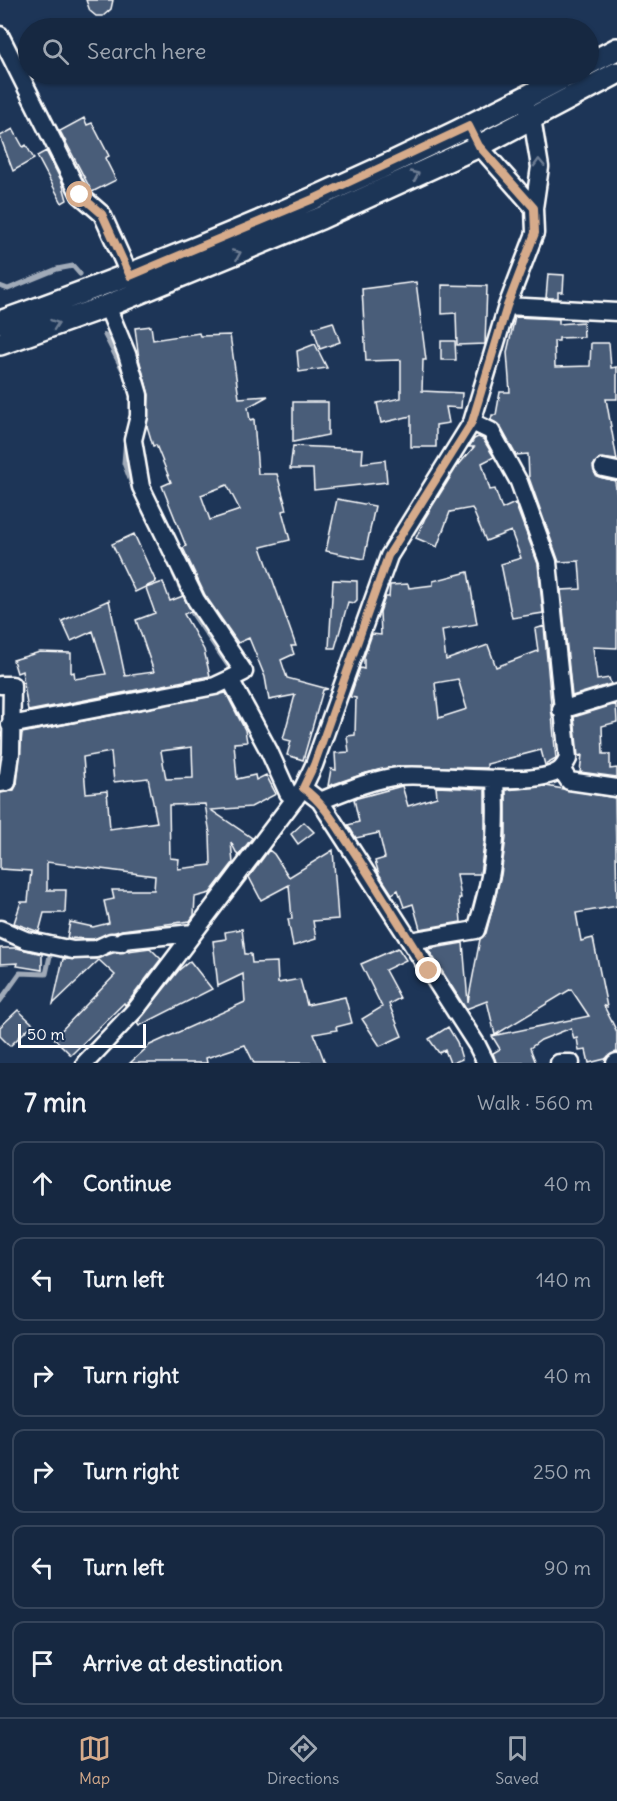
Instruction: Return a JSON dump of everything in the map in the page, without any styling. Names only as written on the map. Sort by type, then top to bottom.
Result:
[{"type":"main road","points":[[599,58],[617,49]]},
{"type":"main road","points":[[599,83],[617,73]]},
{"type":"main road","points":[[0,322],[130,276],[313,199],[469,126],[551,84]]},
{"type":"main road","points":[[0,344],[107,306],[280,236],[479,146],[596,84]]},
{"type":"street","points":[[0,34],[18,70]]},
{"type":"street","points":[[25,84],[80,195],[102,214],[130,276]]},
{"type":"street","points":[[85,1063],[137,1008],[299,794],[314,765],[388,556],[472,422],[507,306],[535,233],[534,208],[540,167],[532,118],[522,99]]},
{"type":"street","points":[[469,126],[479,146],[534,208]]},
{"type":"street","points":[[10,725],[214,686],[244,672],[196,600],[141,487],[133,440],[139,416],[139,395],[127,354],[107,306]]},
{"type":"street","points":[[507,306],[617,312]]},
{"type":"street","points":[[320,801],[352,788],[399,776],[495,779],[553,774],[561,769],[568,759],[561,710],[560,658],[548,562],[519,482],[491,431],[472,422]]},
{"type":"street","points":[[234,677],[288,794],[299,794],[320,801],[385,898],[486,1063]]},
{"type":"street","points":[[0,685],[12,685],[11,753],[7,782],[0,783]]},
{"type":"street","points":[[561,710],[617,693]]},
{"type":"street","points":[[561,769],[569,781],[617,788]]},
{"type":"street","points":[[410,941],[476,930],[492,878],[496,850],[495,779]]},
{"type":"street","points":[[0,929],[26,940],[73,950],[96,949],[111,942],[121,943],[123,940],[193,933]]},
{"type":"street","points":[[560,1063],[571,1063]]},
{"type":"building","points":[[86,0],[113,0],[111,9],[103,16],[96,16],[90,11]]},
{"type":"building","points":[[84,118],[87,125],[92,123],[109,156],[105,158],[116,180],[92,192],[60,131]]},
{"type":"building","points":[[13,129],[23,147],[26,145],[34,159],[13,171],[0,136]]},
{"type":"building","points":[[46,151],[62,182],[67,200],[62,203],[37,156]]},
{"type":"building","points":[[548,274],[564,275],[563,292],[558,292],[558,298],[546,298]]},
{"type":"building","points":[[416,282],[426,360],[423,360],[422,391],[462,393],[461,408],[446,407],[449,423],[436,425],[436,447],[411,447],[411,416],[381,423],[377,403],[401,398],[401,360],[366,361],[362,289]]},
{"type":"building","points":[[442,285],[487,286],[485,344],[457,345],[456,313],[442,314]]},
{"type":"building","points":[[515,317],[559,319],[559,324],[583,322],[584,337],[559,338],[559,341],[554,341],[555,367],[590,366],[591,343],[609,343],[611,368],[617,367],[617,399],[606,399],[617,460],[600,458],[593,466],[596,476],[615,481],[617,496],[617,648],[593,647],[597,680],[609,678],[611,684],[572,696],[561,590],[581,589],[579,561],[559,562],[529,478],[528,454],[516,455],[500,426],[491,420],[492,415],[496,415],[500,392],[510,392],[507,352]]},
{"type":"building","points":[[333,322],[340,342],[320,349],[313,328]]},
{"type":"building","points":[[151,326],[153,340],[199,333],[200,336],[230,335],[239,398],[268,396],[248,407],[250,420],[254,419],[258,474],[277,474],[287,510],[282,511],[290,540],[261,547],[296,646],[291,646],[294,654],[281,660],[287,678],[328,689],[323,690],[303,760],[287,755],[291,741],[283,739],[295,695],[269,700],[265,677],[249,638],[238,643],[205,595],[183,548],[186,546],[162,486],[171,482],[156,445],[153,446],[147,426],[149,395],[139,359],[135,328]],"holes":[[[227,485],[240,510],[210,520],[201,495]]]},
{"type":"building","points":[[441,341],[455,341],[456,360],[441,360]]},
{"type":"building","points":[[315,344],[327,368],[299,372],[297,351]]},
{"type":"building","points":[[293,402],[328,402],[328,435],[293,442]]},
{"type":"building","points":[[478,437],[483,439],[494,457],[482,463],[490,490],[495,489],[502,509],[515,503],[538,564],[543,613],[512,618],[501,564],[521,558],[511,531],[486,541],[472,508],[450,512],[437,547],[416,538],[425,518],[456,468],[474,447],[469,447],[474,439]]},
{"type":"building","points":[[293,446],[363,449],[362,463],[385,460],[387,482],[314,490],[313,469],[290,469]]},
{"type":"building","points":[[337,499],[375,506],[364,559],[326,551]]},
{"type":"building","points":[[134,534],[156,582],[135,592],[112,544]]},
{"type":"building","points":[[468,572],[477,624],[442,630],[446,660],[488,645],[496,667],[538,651],[535,629],[544,626],[556,759],[545,765],[541,750],[487,764],[487,768],[398,766],[366,773],[328,786],[331,769],[336,770],[335,753],[349,752],[347,736],[355,735],[356,698],[350,697],[360,668],[364,669],[364,657],[372,634],[381,635],[380,612],[385,597],[389,597],[390,585],[408,584],[409,588],[433,585],[433,581]],"holes":[[[458,679],[467,709],[439,718],[435,683]]]},
{"type":"building","points":[[333,580],[357,581],[357,600],[354,603],[348,602],[335,648],[329,648]]},
{"type":"building","points":[[163,582],[170,601],[183,596],[191,611],[184,614],[204,650],[210,676],[28,711],[22,671],[17,673],[13,660],[40,652],[71,653],[71,673],[74,672],[75,679],[106,674],[93,631],[71,641],[62,621],[109,600],[125,676],[154,672],[136,620],[155,613],[146,588]]},
{"type":"building","points":[[226,693],[245,730],[247,742],[234,743],[237,779],[255,775],[256,780],[266,775],[276,794],[251,807],[211,810],[252,838],[238,856],[231,842],[233,863],[210,893],[195,897],[194,915],[190,921],[122,930],[93,939],[67,938],[70,922],[93,927],[109,923],[104,901],[114,899],[112,890],[154,890],[155,876],[47,862],[47,890],[66,890],[65,913],[44,913],[39,932],[14,923],[21,902],[28,902],[31,871],[0,869],[0,793],[14,790],[17,784],[22,733]],"holes":[[[192,747],[193,778],[166,779],[161,751]],[[111,752],[114,782],[148,778],[157,822],[110,829],[107,791],[86,793],[83,757]],[[205,804],[210,834],[211,865],[178,869],[179,859],[170,858],[169,805]]]},
{"type":"building","points":[[616,704],[617,722],[602,726],[603,754],[610,754],[610,769],[617,768],[617,777],[580,772],[582,755],[578,756],[574,717]]},
{"type":"building","points":[[402,786],[408,806],[437,797],[436,787],[485,789],[485,837],[480,874],[457,874],[461,898],[459,898],[461,922],[420,929],[413,904],[404,907],[398,890],[392,894],[379,874],[375,861],[385,858],[379,833],[356,838],[348,825],[359,822],[354,799]]},
{"type":"building","points":[[546,786],[615,798],[617,906],[576,913],[581,941],[593,938],[607,1007],[604,1006],[617,1032],[617,1052],[605,1059],[589,1063],[586,1050],[579,1051],[577,1038],[574,1039],[571,1028],[541,1040],[530,1048],[536,1063],[496,1063],[493,1053],[500,1049],[492,1036],[589,1016],[571,989],[495,1035],[487,1001],[466,1009],[428,949],[463,943],[468,1002],[480,939],[486,933],[501,875],[506,838],[506,790]]},
{"type":"building","points":[[304,822],[314,832],[298,844],[291,834]]},
{"type":"building","points":[[269,850],[289,877],[333,850],[338,919],[313,921],[316,939],[293,946],[288,919],[292,919],[289,885],[261,900],[249,877]]},
{"type":"building","points":[[242,929],[245,954],[251,954],[252,963],[277,962],[278,983],[300,979],[307,1005],[345,997],[352,1023],[336,1027],[337,1030],[314,1034],[325,1063],[254,1063],[245,1045],[206,1058],[207,1063],[130,1063],[150,1045],[245,1002],[243,974],[218,986],[213,941],[226,939],[225,932]]},
{"type":"building","points":[[0,948],[17,948],[42,954],[42,970],[17,966],[18,963],[0,964]]},
{"type":"building","points":[[150,948],[161,959],[129,1001],[125,1005],[124,1003],[71,1055],[54,1038],[115,975],[99,960],[53,1004],[63,959],[96,959],[113,953]]},
{"type":"building","points":[[398,948],[406,960],[385,970],[400,998],[389,1004],[402,1036],[380,1046],[362,1019],[382,1007],[361,964]]},
{"type":"building","points":[[190,961],[212,989],[139,1026],[137,1023],[179,970]]},
{"type":"building","points":[[18,1010],[33,1024],[10,1046],[0,1036],[0,1027]]},
{"type":"building","points":[[448,1027],[457,1042],[462,1059],[453,1063],[450,1063],[445,1050],[439,1053],[429,1039]]},
{"type":"waterway","points":[[0,286],[8,289],[57,269],[73,266],[80,274]]},
{"type":"waterway","points":[[105,335],[126,376]]},
{"type":"waterway","points":[[126,438],[124,463],[134,490]]},
{"type":"waterway","points":[[174,574],[191,611],[234,674]]},
{"type":"waterway","points":[[0,1001],[20,973],[46,974],[52,947]]},
{"type":"route","points":[[80,195],[102,214],[130,276],[313,199],[469,126],[479,146],[534,208],[535,233],[507,306],[472,422],[388,556],[314,765],[303,788],[320,801],[394,912],[410,943],[429,971]]}]
